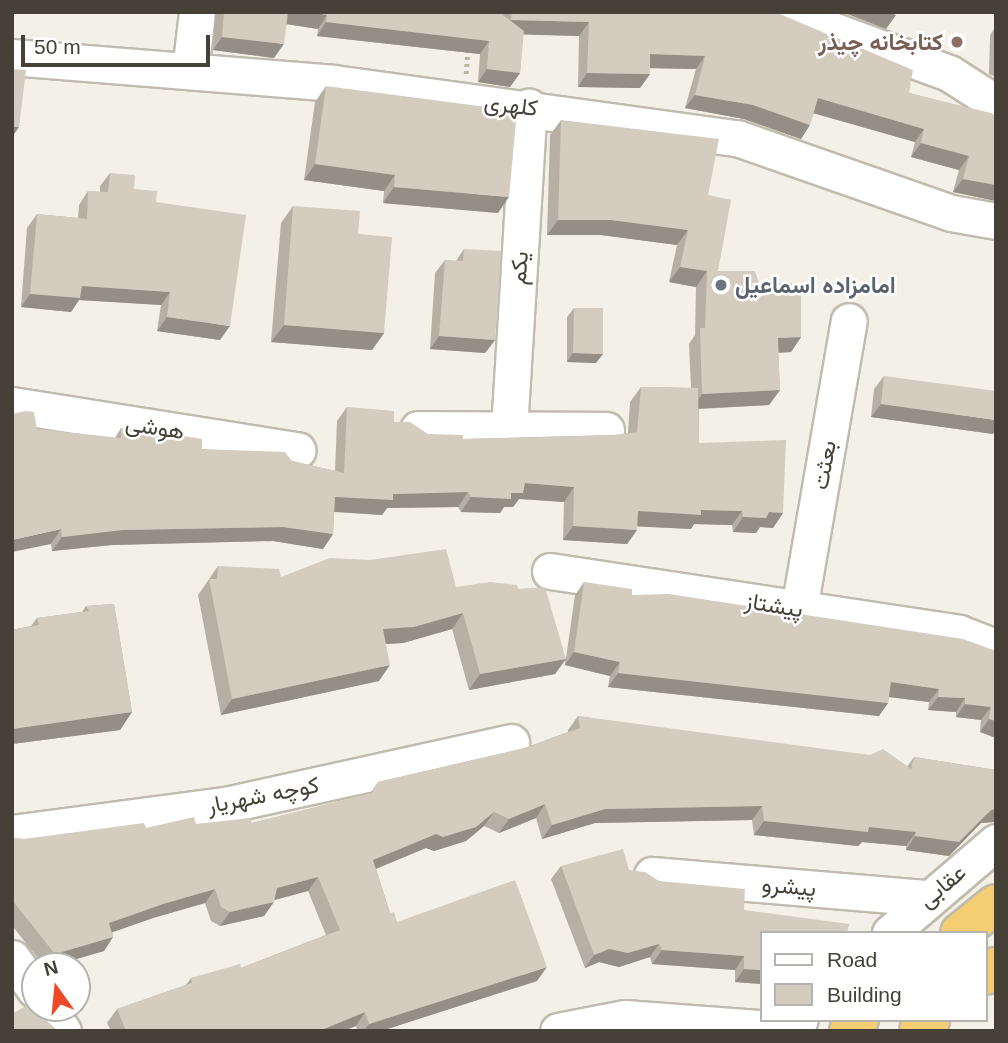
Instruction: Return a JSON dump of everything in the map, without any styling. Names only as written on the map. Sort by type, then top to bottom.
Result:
[{"type":"highway","points":[[962,931],[996,904]]},
{"type":"street","points":[[190,71],[197,12]]},
{"type":"street","points":[[783,12],[949,73],[996,103]]},
{"type":"street","name":"کلهری","points":[[12,57],[190,71],[465,99],[737,138],[951,213],[996,221]]},
{"type":"street","name":"یکم","points":[[509,430],[529,107]]},
{"type":"street","name":"بعثت","points":[[799,609],[849,321]]},
{"type":"street","name":"هوشی","points":[[12,405],[297,450]]},
{"type":"street","points":[[418,429],[606,430]]},
{"type":"street","name":"پیشتاز","points":[[550,571],[960,633],[996,647]]},
{"type":"street","name":"کوچه شهریار","points":[[12,833],[225,805],[511,742]]},
{"type":"street","name":"عقابی","points":[[892,931],[925,898],[996,842]]},
{"type":"street","name":"پیشرو","points":[[652,875],[925,898]]},
{"type":"street","points":[[558,1031],[625,1018],[772,1029],[794,1022]]},
{"type":"path","points":[[465,99],[469,37]]},
{"type":"building","points":[[224,12],[288,12],[284,44],[222,37]]},
{"type":"building","points":[[309,12],[499,12],[524,31],[520,73],[487,69],[489,41],[326,22],[327,15]]},
{"type":"building","points":[[512,12],[775,12],[913,70],[909,93],[996,116],[996,185],[963,179],[969,156],[921,143],[924,129],[818,98],[810,125],[753,105],[695,95],[705,56],[650,54],[650,74],[587,73],[589,22],[511,20]]},
{"type":"building","points":[[12,69],[26,70],[19,127],[12,126]]},
{"type":"building","points":[[326,86],[517,111],[509,197],[394,187],[395,175],[315,164]]},
{"type":"building","points":[[561,120],[719,139],[708,195],[731,200],[718,271],[755,271],[759,283],[801,283],[801,337],[778,338],[780,390],[702,394],[700,328],[705,328],[707,271],[680,267],[688,230],[611,220],[558,220]]},
{"type":"building","points":[[110,173],[135,175],[134,189],[157,191],[156,202],[246,215],[230,326],[167,317],[170,292],[82,286],[80,298],[30,294],[37,214],[87,219],[88,191],[108,192]]},
{"type":"building","points":[[293,206],[360,211],[358,234],[392,237],[384,333],[284,325]]},
{"type":"building","points":[[464,249],[501,251],[495,340],[439,336],[445,260],[463,261]]},
{"type":"building","points":[[574,308],[603,308],[603,354],[573,353]]},
{"type":"building","points":[[884,376],[996,391],[996,420],[881,404]]},
{"type":"building","points":[[641,387],[698,388],[699,443],[786,440],[783,513],[769,512],[766,518],[743,517],[742,511],[701,510],[701,515],[638,511],[637,530],[573,526],[574,487],[525,483],[523,493],[511,493],[511,499],[471,497],[468,492],[393,494],[393,500],[335,497],[333,534],[283,527],[122,530],[62,537],[61,529],[12,540],[12,414],[34,412],[37,429],[121,438],[121,428],[139,429],[202,439],[202,449],[285,452],[292,461],[344,473],[347,407],[394,411],[394,422],[410,422],[428,434],[463,435],[463,439],[616,435],[637,432]]},
{"type":"building","points":[[446,549],[456,587],[490,582],[517,585],[518,589],[545,587],[566,659],[480,674],[463,613],[414,627],[383,629],[390,665],[232,699],[209,579],[217,579],[218,566],[279,569],[281,577],[330,558],[370,560]]},
{"type":"building","points":[[584,582],[632,589],[632,595],[669,594],[963,639],[996,651],[996,721],[989,719],[991,707],[965,704],[965,698],[938,697],[939,689],[891,682],[888,703],[618,673],[620,662],[574,652]]},
{"type":"building","points":[[114,604],[132,712],[12,729],[12,630],[39,625],[37,618],[89,611],[86,606]]},
{"type":"building","points":[[578,716],[870,755],[883,749],[911,769],[914,757],[996,770],[996,809],[991,810],[959,842],[915,836],[916,832],[869,827],[868,832],[764,821],[762,806],[605,809],[552,825],[545,804],[509,819],[494,812],[476,827],[443,837],[436,834],[373,860],[390,913],[394,912],[397,922],[515,880],[547,967],[369,1024],[365,1012],[319,1031],[126,1031],[117,1009],[192,983],[191,978],[240,964],[241,968],[340,930],[318,877],[277,888],[274,902],[230,912],[221,907],[215,889],[163,904],[109,923],[113,937],[62,952],[53,952],[12,900],[12,838],[24,839],[144,823],[146,828],[194,817],[196,824],[250,818],[252,823],[372,793],[378,782],[525,748],[580,728]]},
{"type":"building","points":[[623,849],[629,870],[645,872],[659,881],[745,889],[744,910],[849,924],[847,931],[760,931],[760,970],[744,969],[744,956],[662,950],[659,944],[628,953],[609,949],[594,955],[561,866]]},
{"type":"building","points":[[21,1009],[21,1022],[48,1022],[58,1031],[12,1031],[12,1014]]},
{"type":"place","name":"کتابخانه چیذر","points":[[957,42]]},
{"type":"place","name":"امامزاده اسماعیل","points":[[721,285]]}]
